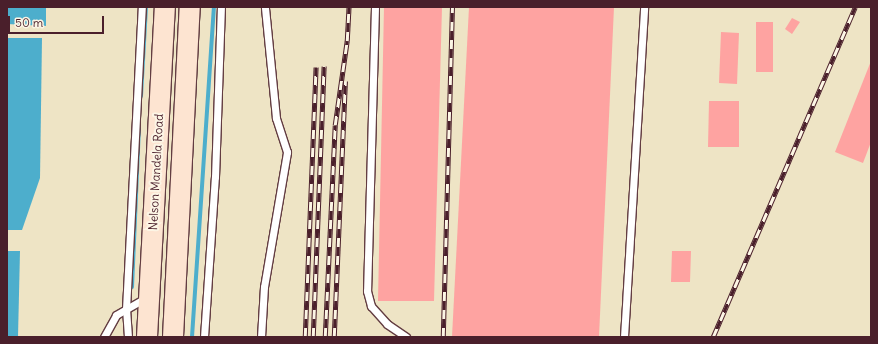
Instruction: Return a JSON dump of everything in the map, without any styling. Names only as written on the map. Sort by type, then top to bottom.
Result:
[{"type":"main road","name":"Nelson Mandela Road","points":[[147,337],[165,7]]},
{"type":"main road","points":[[173,337],[190,7]]},
{"type":"lane","points":[[128,337],[126,309],[142,7]]},
{"type":"lane","points":[[204,337],[215,177],[222,7]]},
{"type":"lane","points":[[261,337],[264,287],[287,152],[276,118],[265,7]]},
{"type":"lane","points":[[375,7],[367,291],[371,306],[387,324],[406,337]]},
{"type":"lane","points":[[624,337],[644,7]]},
{"type":"lane","points":[[104,337],[116,315],[149,296]]},
{"type":"water","points":[[7,7],[46,7],[46,26],[7,24]]},
{"type":"water","points":[[7,38],[42,38],[40,178],[22,230],[7,230]]},
{"type":"water","points":[[7,251],[20,251],[18,337],[7,337]]},
{"type":"building","points":[[384,7],[442,7],[434,301],[378,301]]},
{"type":"building","points":[[469,7],[614,7],[599,337],[452,337]]},
{"type":"building","points":[[792,18],[800,22],[792,34],[785,29]]},
{"type":"building","points":[[756,22],[773,22],[773,72],[756,72]]},
{"type":"building","points":[[721,32],[739,33],[737,84],[719,83]]},
{"type":"building","points":[[871,61],[871,142],[863,163],[835,152]]},
{"type":"building","points":[[709,101],[739,101],[739,147],[708,147]]},
{"type":"building","points":[[672,251],[691,251],[690,282],[671,282]]},
{"type":"waterway","points":[[141,96],[146,7]]},
{"type":"waterway","points":[[192,337],[214,7]]},
{"type":"waterway","points":[[132,287],[139,129]]},
{"type":"railway","points":[[325,337],[335,125],[347,41],[349,7]]},
{"type":"railway","points":[[443,337],[452,7]]},
{"type":"railway","points":[[713,337],[855,7]]},
{"type":"railway","points":[[313,337],[324,66]]},
{"type":"railway","points":[[305,337],[316,67]]},
{"type":"railway","points":[[334,337],[345,81]]}]
